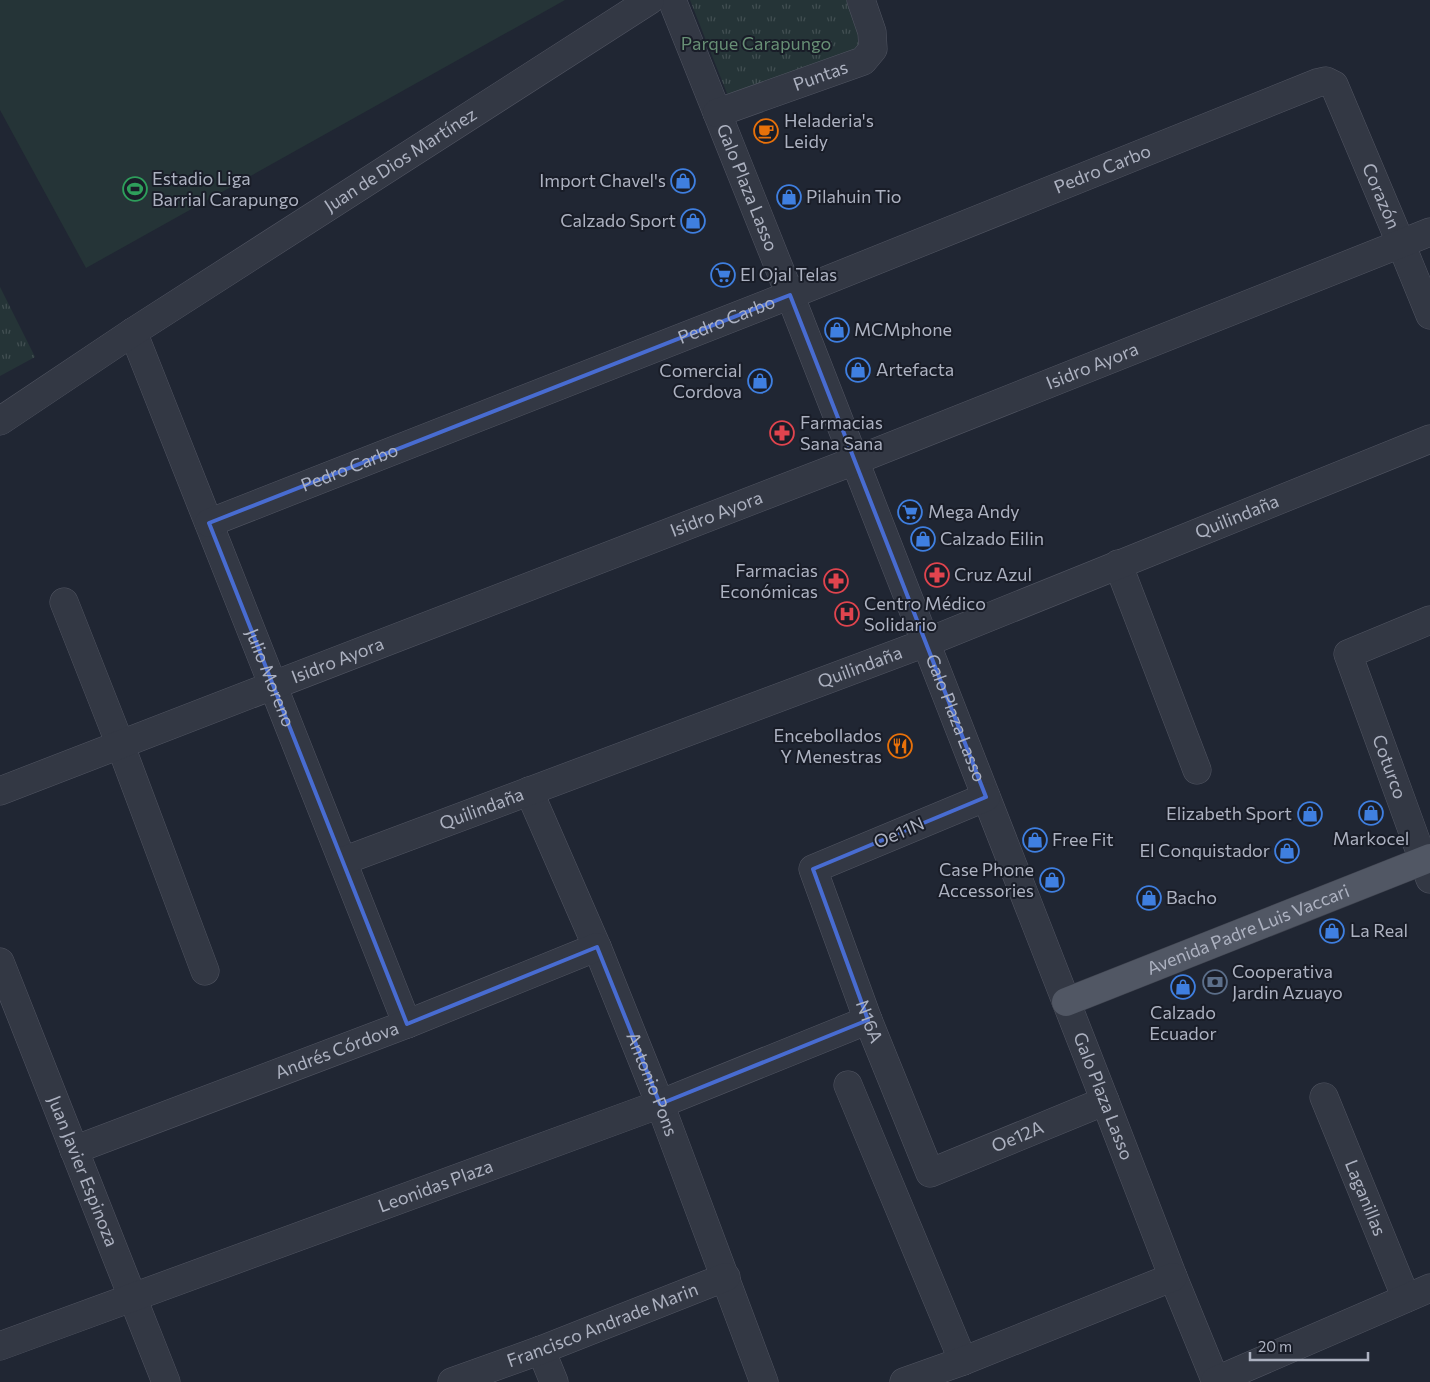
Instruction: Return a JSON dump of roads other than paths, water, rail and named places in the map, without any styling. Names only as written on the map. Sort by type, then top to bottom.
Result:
[{"type":"main road","name":"Avenida Padre Luis Vaccari","points":[[1066,1002],[1428,866]]},
{"type":"street","name":"Juan de Dios Martínez","points":[[0,422],[133,332],[650,0]]},
{"type":"street","name":"Galo Plaza Lasso","points":[[672,0],[790,295],[1173,1277],[1216,1381]]},
{"type":"street","name":"Puntas","points":[[717,114],[863,61],[873,50],[872,32],[862,0]]},
{"type":"street","name":"Corazón","points":[[1326,81],[1334,86],[1430,315]]},
{"type":"street","name":"Pedro Carbo","points":[[209,523],[790,295],[1326,81]]},
{"type":"street","name":"Isidro Ayora","points":[[0,791],[854,461],[1430,232]]},
{"type":"street","name":"Julio Moreno","points":[[133,332],[407,1024]]},
{"type":"street","name":"Quilindaña","points":[[343,861],[529,790],[926,644],[1118,564],[1430,439]]},
{"type":"street","points":[[1118,564],[1197,770]]},
{"type":"street","points":[[64,602],[120,744],[204,971]]},
{"type":"street","name":"Coturco","points":[[1428,866],[1348,654],[1430,620]]},
{"type":"street","name":"Antonio Pons","points":[[529,790],[597,946],[660,1104],[764,1382]]},
{"type":"street","name":"Oe11N","points":[[813,869],[986,796]]},
{"type":"street","name":"N16A","points":[[813,869],[868,1020],[930,1173]]},
{"type":"street","name":"Andrés Córdova","points":[[74,1150],[407,1024],[597,946]]},
{"type":"street","name":"Juan Javier Espinoza","points":[[0,962],[166,1382]]},
{"type":"street","name":"Leonidas Plaza","points":[[0,1346],[660,1104],[868,1020]]},
{"type":"street","points":[[848,1084],[963,1361]]},
{"type":"street","name":"Laganillas","points":[[1324,1097],[1418,1293]]},
{"type":"street","name":"Oe12A","points":[[930,1173],[1105,1101]]},
{"type":"street","name":"Francisco Andrade Marin","points":[[452,1382],[541,1350],[726,1277]]},
{"type":"street","points":[[904,1382],[963,1361],[1173,1277]]},
{"type":"street","points":[[1216,1381],[1418,1293]]},
{"type":"street","points":[[541,1350],[554,1382]]},
{"type":"place","name":"Heladeria's Leidy","points":[[766,131]]},
{"type":"place","name":"Import Chavel's","points":[[683,181]]},
{"type":"place","name":"Estadio Liga Barrial Carapungo","points":[[135,189]]},
{"type":"place","name":"Pilahuin Tio","points":[[789,197]]},
{"type":"place","name":"Calzado Sport","points":[[693,221]]},
{"type":"place","name":"El Ojal Telas","points":[[723,275]]},
{"type":"place","name":"MCMphone","points":[[837,330]]},
{"type":"place","name":"Artefacta","points":[[858,370]]},
{"type":"place","name":"Comercial Cordova","points":[[760,381]]},
{"type":"place","name":"Farmacias Sana Sana","points":[[782,433]]},
{"type":"place","name":"Mega Andy","points":[[910,512]]},
{"type":"place","name":"Calzado Eilin","points":[[923,539]]},
{"type":"place","name":"Cruz Azul","points":[[937,575]]},
{"type":"place","name":"Farmacias Económicas","points":[[836,581]]},
{"type":"place","name":"Centro Médico Solidario","points":[[847,614]]},
{"type":"place","name":"Encebollados Y Menestras","points":[[900,746]]},
{"type":"place","name":"Markocel","points":[[1371,813]]},
{"type":"place","name":"Elizabeth Sport","points":[[1310,814]]},
{"type":"place","name":"Free Fit","points":[[1035,840]]},
{"type":"place","name":"El Conquistador","points":[[1287,851]]},
{"type":"place","name":"Case Phone Accessories","points":[[1052,880]]},
{"type":"place","name":"Bacho","points":[[1149,898]]},
{"type":"place","name":"La Real","points":[[1332,931]]},
{"type":"place","name":"Cooperativa Jardin Azuayo","points":[[1215,982]]},
{"type":"place","name":"Calzado Ecuador","points":[[1183,987]]},
{"type":"park label","name":"Parque Carapungo","points":[[756,44]]}]
